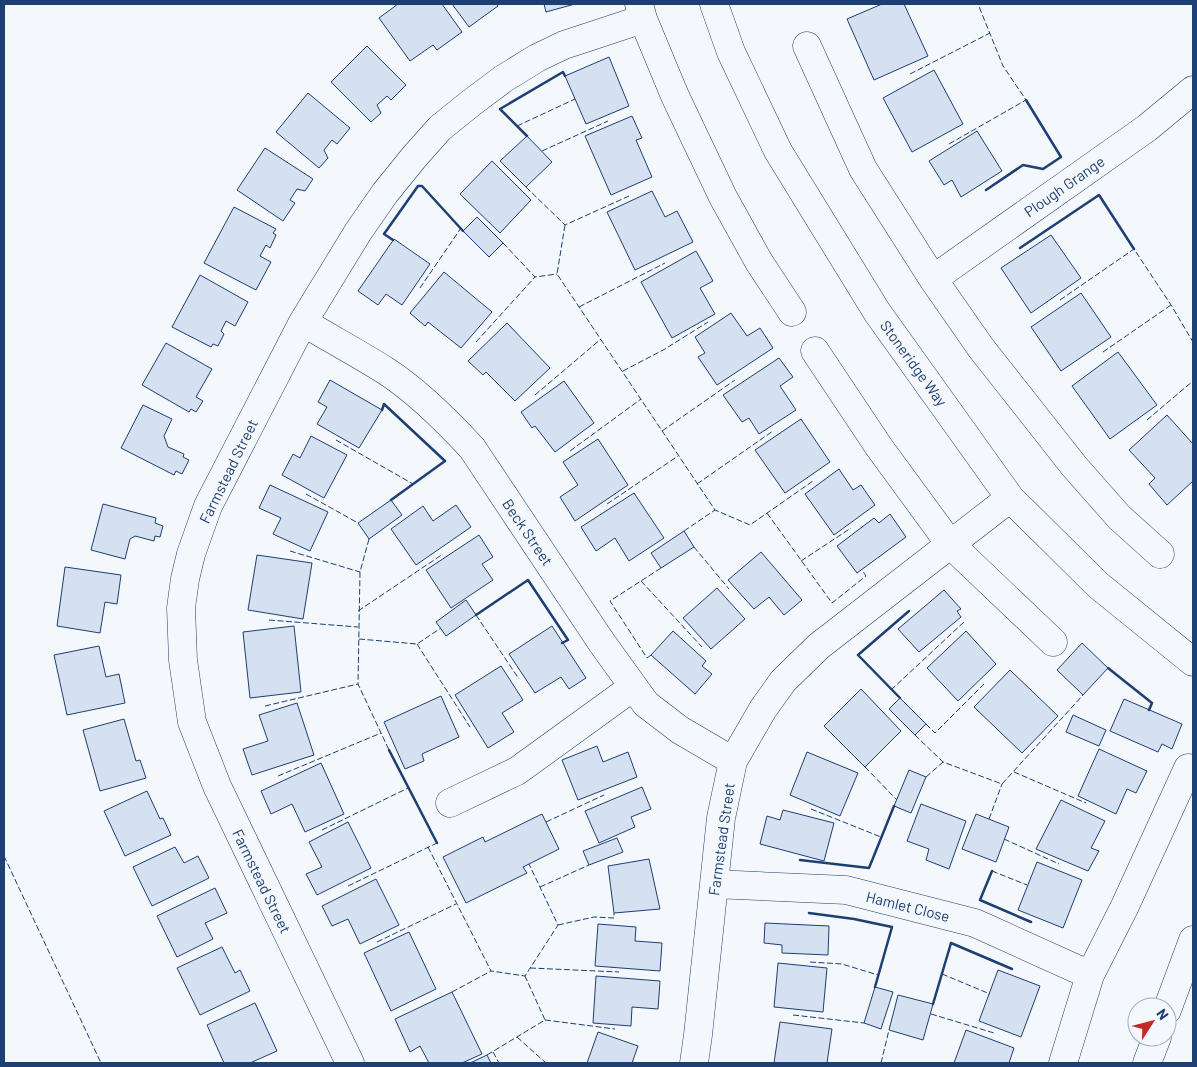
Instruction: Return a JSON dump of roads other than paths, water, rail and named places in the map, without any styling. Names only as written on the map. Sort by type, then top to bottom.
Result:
[{"type":"street","name":"Stoneridge Way","points":[[714,4],[731,52],[778,151],[877,312],[1010,498],[1098,585],[1193,662]]},
{"type":"street","name":"Farmstead Street","points":[[350,1063],[216,786],[192,722],[183,660],[180,608],[191,554],[208,506],[304,322],[385,193],[440,128],[503,79],[537,58],[641,11],[675,96],[723,197],[759,262],[792,312]]},
{"type":"street","points":[[807,46],[863,169],[933,279],[981,348],[1074,466],[1119,517],[1160,554]]},
{"type":"street","name":"Plough Grange","points":[[933,279],[1147,128],[1193,90]]},
{"type":"street","name":"Beck Street","points":[[304,322],[388,372],[430,406],[472,448],[602,643],[646,704],[680,730],[733,761]]},
{"type":"street","points":[[815,351],[879,447],[950,544],[1052,642]]},
{"type":"street","name":"Farmstead Street","points":[[694,1063],[721,818],[733,761],[763,709],[782,681],[819,646],[1010,498]]},
{"type":"street","points":[[450,803],[517,771],[633,687]]},
{"type":"street","points":[[1063,1062],[1090,974],[1125,906],[1188,768]]},
{"type":"street","name":"Hamlet Close","points":[[714,884],[846,890],[975,923],[1090,974]]},
{"type":"street","points":[[1172,997],[1193,940]]},
{"type":"street","points":[[1147,1063],[1153,1047]]}]
